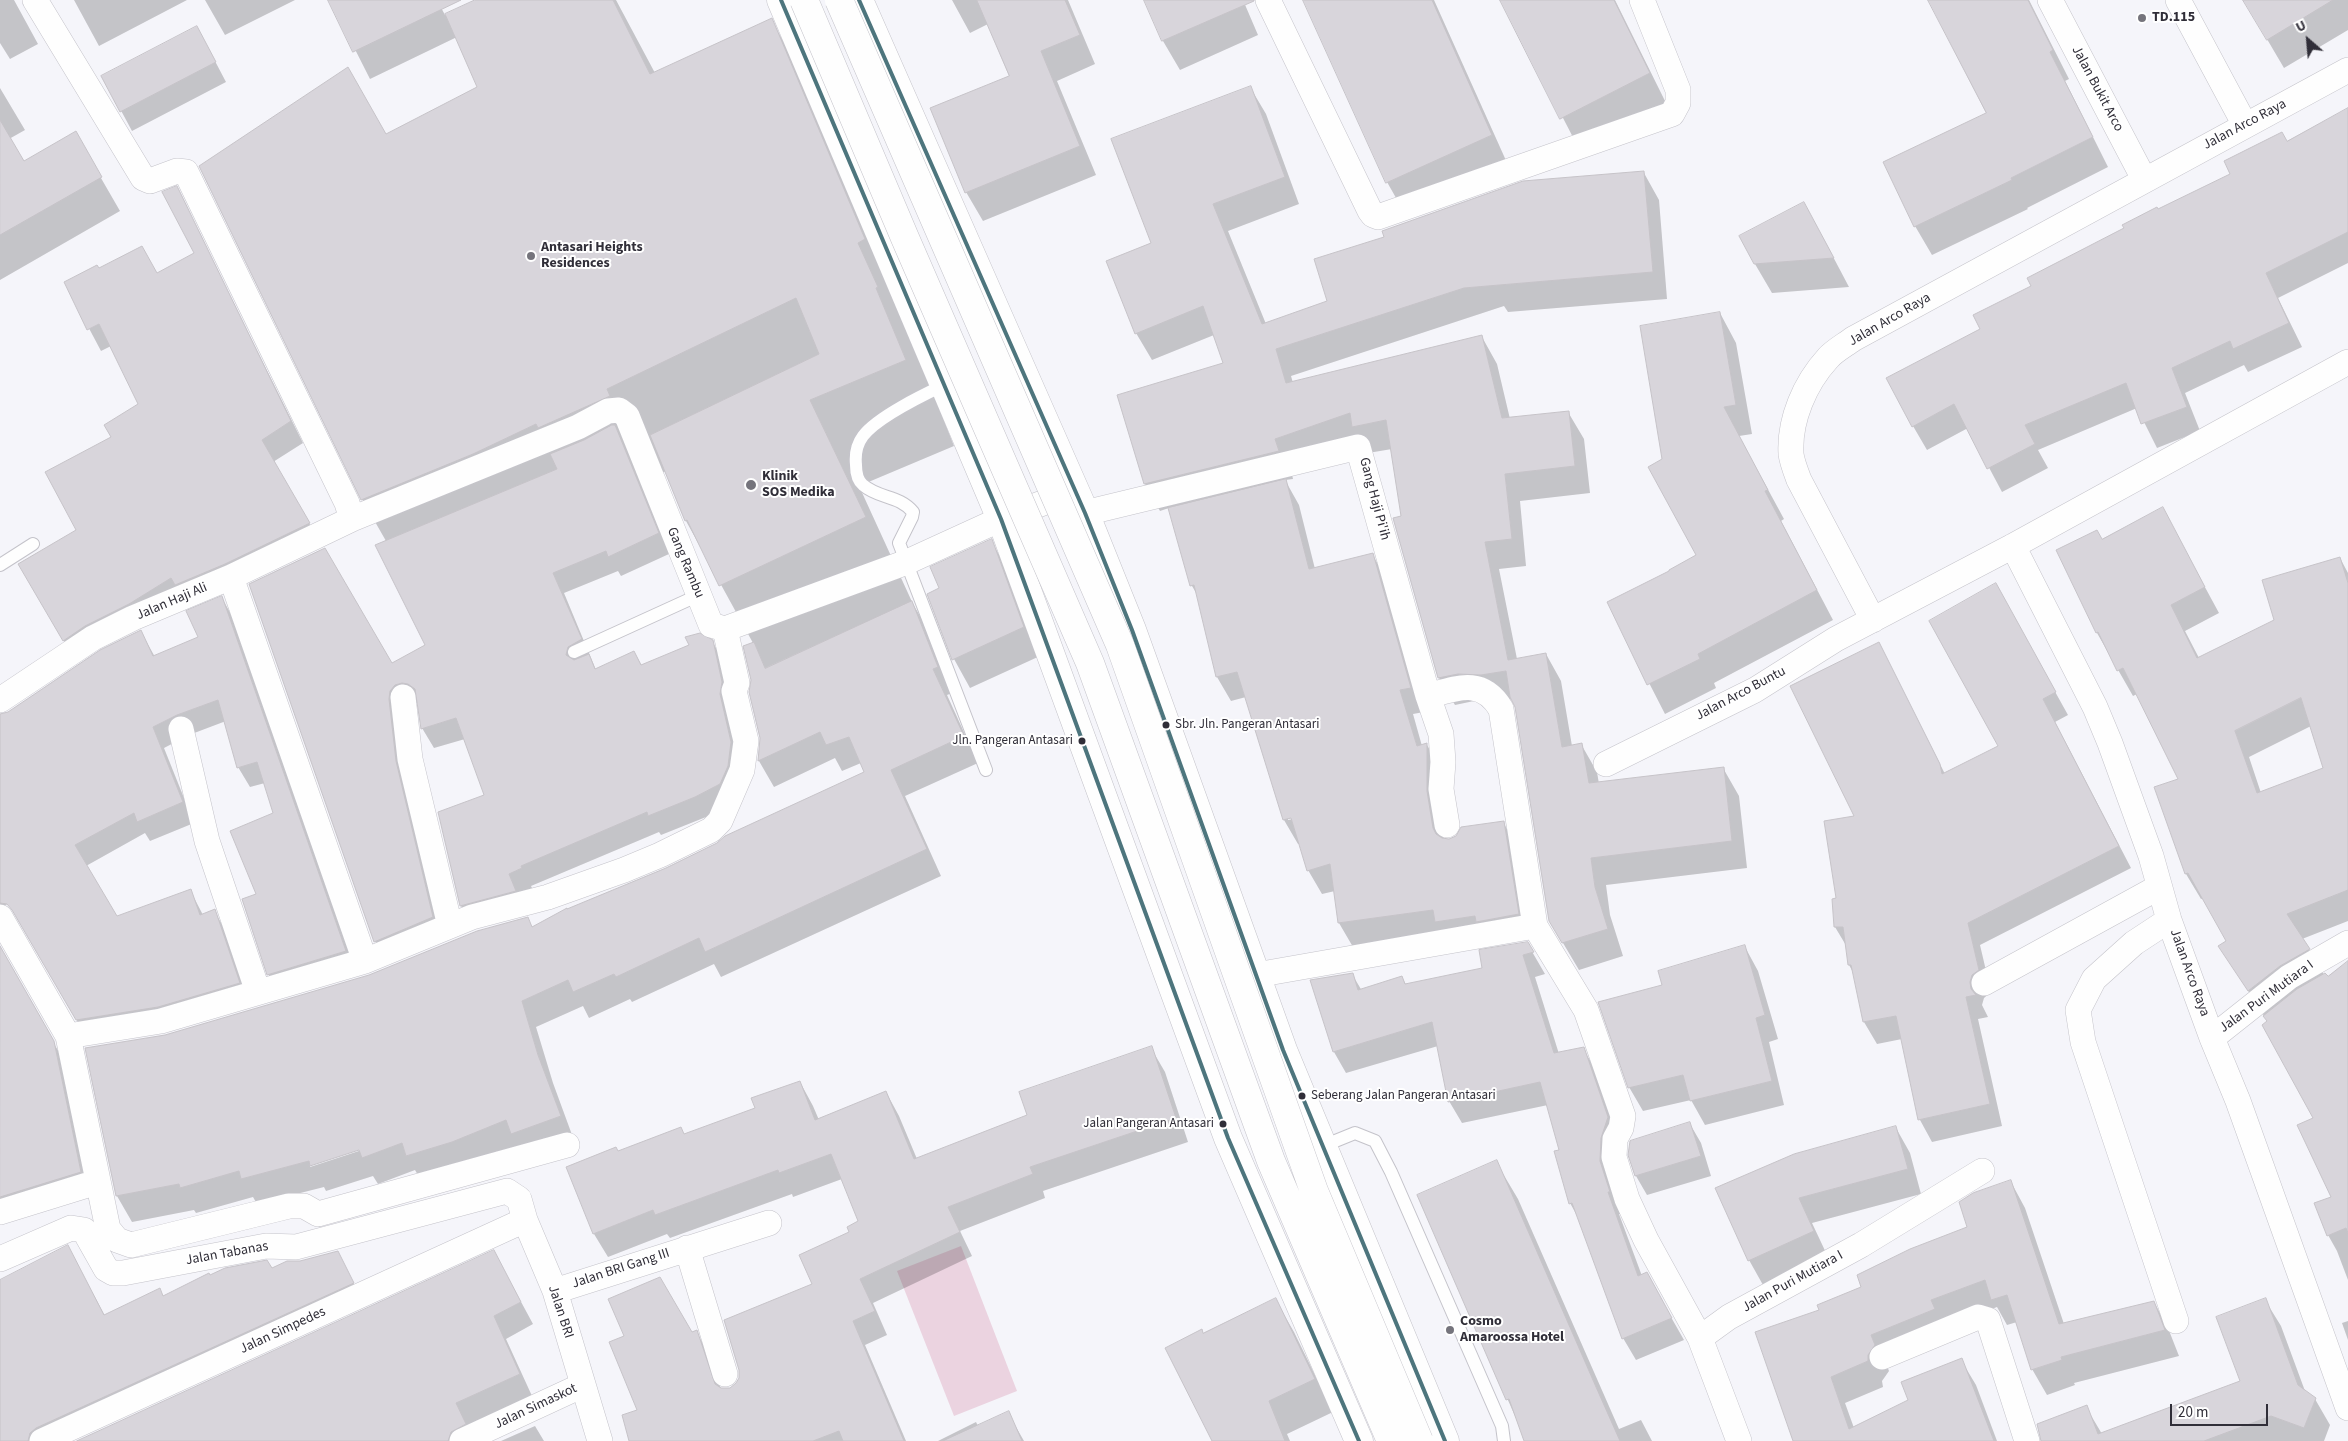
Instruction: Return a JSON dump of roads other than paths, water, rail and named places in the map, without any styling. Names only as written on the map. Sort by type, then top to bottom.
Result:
[{"type":"main road","points":[[781,0],[1001,519],[1228,1138],[1359,1441]]},
{"type":"main road","points":[[804,0],[904,238],[1090,663],[1271,1160],[1391,1441]]},
{"type":"main road","points":[[839,0],[1120,645],[1314,1191],[1419,1441]]},
{"type":"main road","points":[[859,0],[1080,502],[1132,630],[1283,1050],[1445,1441]]},
{"type":"street","points":[[35,0],[143,178],[150,181],[177,171],[186,172],[352,519]]},
{"type":"street","points":[[1268,0],[1370,211],[1378,217],[1672,114],[1678,103],[1678,90],[1642,0]]},
{"type":"street","name":"Jalan Bukit Arco","points":[[2050,0],[2144,179]]},
{"type":"street","points":[[2178,0],[2245,125]]},
{"type":"street","name":"Jalan Arco Raya","points":[[1873,620],[1799,480],[1791,455],[1792,429],[1798,408],[1809,384],[1829,357],[1853,339],[2144,179],[2348,70]]},
{"type":"street","points":[[1873,620],[2013,546],[2348,362]]},
{"type":"street","name":"Gang Rambu","points":[[352,519],[578,427],[608,412],[619,410],[627,416],[711,625],[724,629]]},
{"type":"street","name":"Gang Haji Pi'ih","points":[[1080,502],[1358,446],[1428,696],[1441,734],[1443,762],[1441,789],[1447,825]]},
{"type":"street","points":[[68,1036],[161,1021],[364,961],[472,917],[548,897],[624,870],[711,830],[720,820],[742,770],[746,742],[738,715],[734,691],[737,683],[724,629],[907,562],[1001,519],[1080,502]]},
{"type":"street","name":"Jalan Haji Ali","points":[[2,694],[93,638],[133,618],[231,577],[352,519]]},
{"type":"street","name":"Jalan Arco Raya","points":[[2013,546],[2095,707],[2151,856],[2169,920],[2212,1038],[2238,1101],[2348,1405]]},
{"type":"street","points":[[231,577],[364,961]]},
{"type":"street","name":"Jalan Arco Buntu","points":[[1606,764],[1755,690],[1836,639],[1873,620]]},
{"type":"street","points":[[1428,696],[1460,687],[1479,688],[1497,702],[1501,709],[1535,926],[1586,1010],[1623,1116],[1622,1128],[1615,1139],[1614,1157],[1627,1199],[1646,1240],[1700,1338],[1739,1441]]},
{"type":"street","points":[[403,697],[410,758],[450,926]]},
{"type":"street","points":[[181,729],[207,841],[258,992]]},
{"type":"street","points":[[1984,983],[2160,887]]},
{"type":"street","points":[[0,917],[68,1036],[96,1182],[108,1229],[117,1240],[131,1245],[289,1206],[304,1206],[318,1214],[567,1145]]},
{"type":"street","points":[[2169,920],[2134,943],[2094,979],[2078,1010],[2083,1042],[2176,1321]]},
{"type":"street","points":[[1256,975],[1535,926]]},
{"type":"street","name":"Jalan Puri Mutiara I","points":[[2212,1038],[2289,977],[2348,943]]},
{"type":"street","name":"Jalan Puri Mutiara I","points":[[1700,1338],[1729,1317],[1861,1245],[1982,1170]]},
{"type":"street","points":[[0,1212],[96,1182]]},
{"type":"street","name":"Jalan BRI","points":[[507,1191],[519,1199],[525,1220],[555,1291],[600,1441]]},
{"type":"street","name":"Jalan Tabanas","points":[[0,1259],[71,1228],[84,1230],[106,1269],[113,1273],[123,1273],[266,1246],[296,1247],[507,1191]]},
{"type":"street","name":"Jalan Simpedes","points":[[42,1441],[525,1220]]},
{"type":"street","name":"Jalan BRI Gang III","points":[[555,1291],[769,1223]]},
{"type":"street","name":"Jalan BRI Gang III","points":[[687,1248],[725,1374]]},
{"type":"street","points":[[1882,1358],[1978,1317],[1988,1320],[2027,1441]]},
{"type":"street","name":"Jalan Simaskot","points":[[462,1441],[583,1385]]},
{"type":"lane","points":[[944,385],[878,423],[863,435],[855,455],[857,474],[863,485],[877,495],[901,500],[912,512],[912,517],[899,543],[986,770]]},
{"type":"lane","points":[[0,566],[33,544]]},
{"type":"lane","points":[[574,652],[699,596]]},
{"type":"lane","points":[[1323,1146],[1355,1134],[1375,1141],[1391,1172],[1502,1426],[1504,1441]]},
{"type":"place","name":"TD.115","points":[[2142,18]]},
{"type":"place","name":"Antasari Heights Residences","points":[[531,256]]},
{"type":"place","name":"Klinik SOS Medika","points":[[751,485]]},
{"type":"place","name":"Sbr. Jln. Pangeran Antasari","points":[[1166,725]]},
{"type":"place","name":"Jln. Pangeran Antasari","points":[[1082,741]]},
{"type":"place","name":"Seberang Jalan Pangeran Antasari","points":[[1302,1096]]},
{"type":"place","name":"Jalan Pangeran Antasari","points":[[1223,1124]]},
{"type":"place","name":"Cosmo Amaroossa Hotel","points":[[1450,1330]]}]
